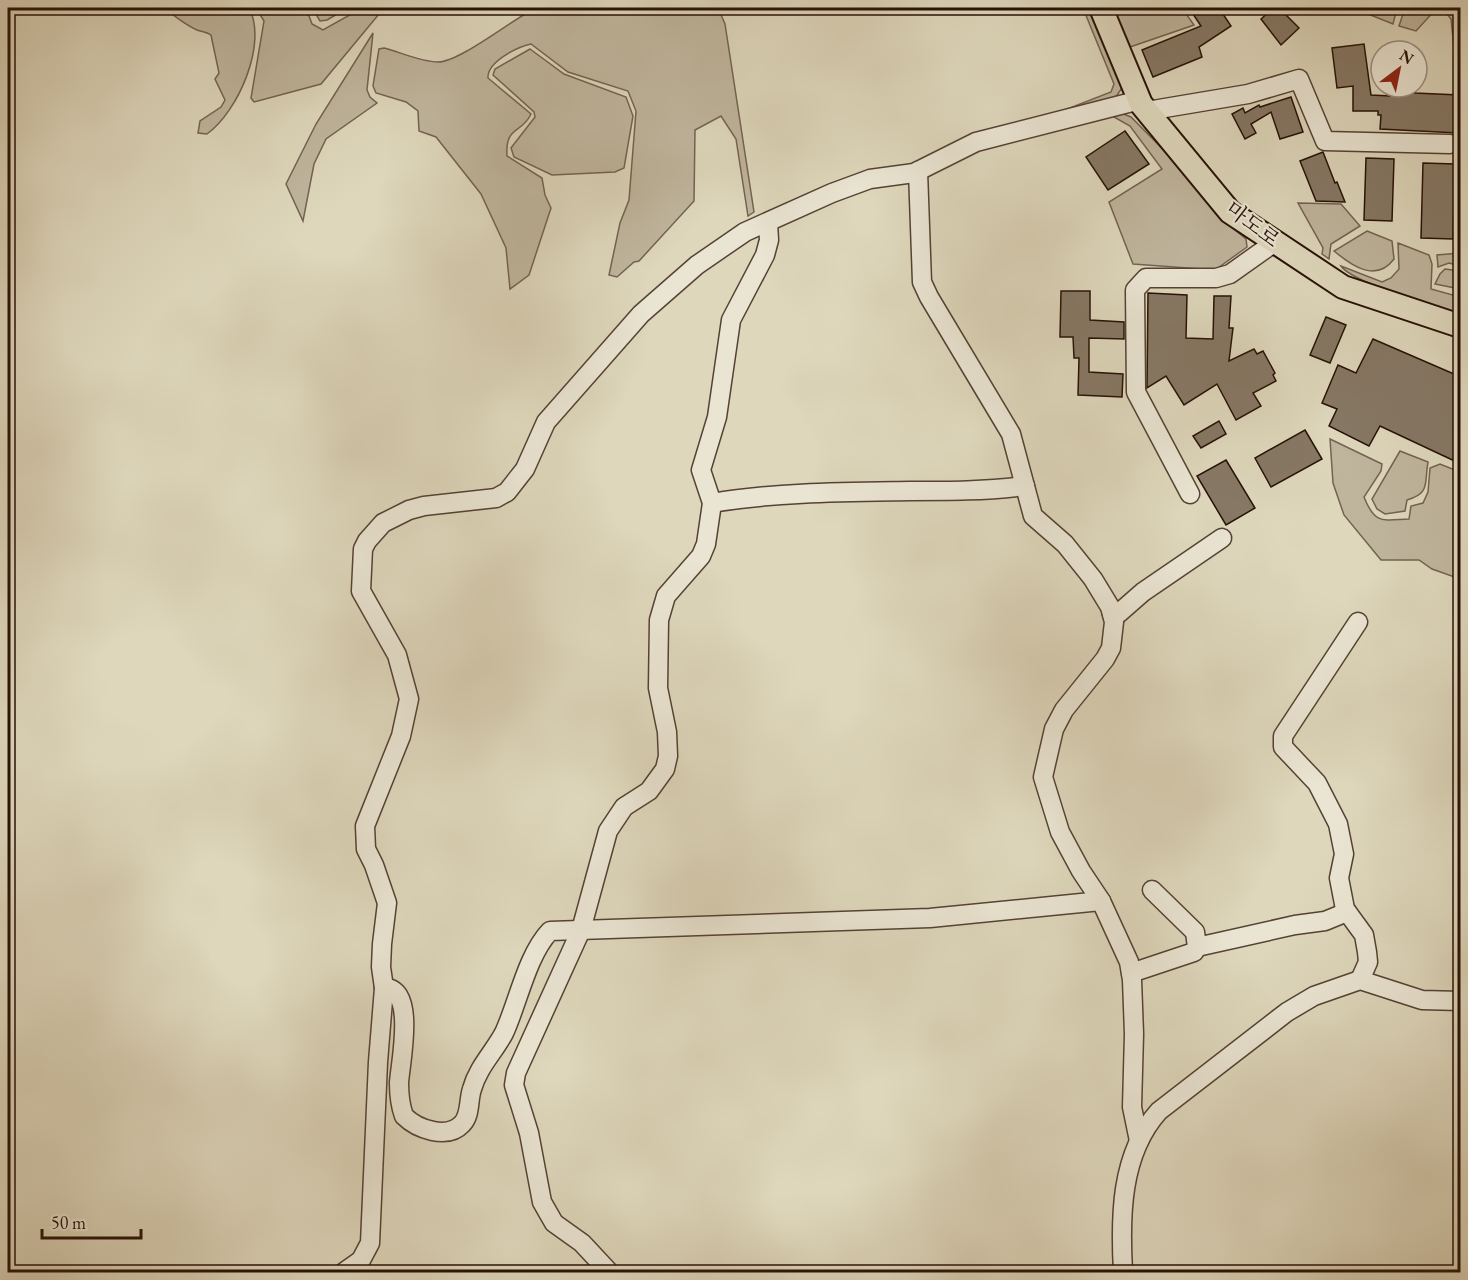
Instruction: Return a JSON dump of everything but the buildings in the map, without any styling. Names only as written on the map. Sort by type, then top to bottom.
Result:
[{"type":"main road","name":"마도로","points":[[1101,8],[1143,106],[1230,212],[1343,287],[1461,327]]},
{"type":"lane","points":[[344,1272],[361,1260],[370,1243],[378,1062],[384,988],[381,968],[387,903],[366,849],[365,826],[401,736],[409,699],[397,655],[361,591],[363,549],[383,523],[409,510],[435,504],[496,498],[507,492],[525,469],[546,422],[641,314],[697,265],[745,232],[832,193],[870,179],[918,171],[975,142],[1000,134],[1143,106],[1248,94],[1299,79],[1325,141],[1450,144]]},
{"type":"lane","points":[[918,171],[922,282],[938,314],[1011,434],[1033,516],[1065,544],[1093,579],[1112,614],[1115,634],[1111,648],[1064,710],[1054,729],[1043,777],[1060,832],[1081,871],[1101,901],[1129,962],[1134,1034],[1132,1107],[1139,1141]]},
{"type":"lane","points":[[609,1272],[582,1243],[554,1223],[542,1202],[529,1133],[514,1085],[516,1073],[581,930],[594,876],[614,818],[624,807],[649,791],[665,769],[668,756],[667,732],[658,688],[659,620],[666,596],[701,556],[706,544],[712,503],[701,470],[717,417],[727,335],[736,307],[765,255],[769,240],[768,223]]},
{"type":"lane","points":[[1190,494],[1136,392],[1135,290],[1146,278],[1216,278],[1230,274],[1275,242]]},
{"type":"lane","points":[[712,503],[749,496],[996,490],[1024,486]]},
{"type":"lane","points":[[1112,614],[1119,613],[1143,591],[1222,538]]},
{"type":"lane","points":[[1358,622],[1283,736],[1283,747],[1317,783],[1338,824],[1344,854],[1339,878],[1347,912],[1364,935],[1367,952],[1368,962],[1360,980]]},
{"type":"lane","points":[[1131,972],[1194,952],[1197,947],[1195,932],[1152,890]]},
{"type":"lane","points":[[384,988],[391,989],[399,995],[405,1020],[399,1084],[404,1116],[422,1128],[435,1132],[450,1130],[460,1126],[465,1120],[472,1089],[487,1057],[504,1032],[545,936],[550,931],[930,918],[1101,901]]},
{"type":"lane","points":[[1197,947],[1295,925],[1324,921],[1347,912]]},
{"type":"lane","points":[[1122,1272],[1125,1185],[1139,1141],[1147,1124],[1159,1111],[1303,1000],[1360,980],[1422,1000],[1461,1000]]},
{"type":"shaded area","points":[[165,8],[249,8],[254,23],[255,39],[247,76],[229,110],[207,134],[198,133],[200,121],[221,107],[225,100],[215,79],[219,73],[211,35],[189,26]]},
{"type":"shaded area","points":[[256,8],[299,8],[309,16],[312,24],[323,30],[362,8],[384,8],[321,84],[254,102],[251,98],[264,21]]},
{"type":"shaded area","points":[[318,8],[348,8],[327,20],[320,21],[314,11]]},
{"type":"shaded area","points":[[536,8],[718,8],[725,24],[754,212],[748,216],[736,139],[721,116],[695,130],[694,201],[639,261],[634,262],[617,277],[609,275],[620,223],[629,200],[636,111],[628,91],[568,72],[531,44],[497,61],[492,66],[488,78],[531,114],[523,125],[511,134],[507,156],[542,178],[545,195],[551,208],[529,275],[510,289],[506,248],[481,194],[436,137],[419,131],[418,111],[406,102],[376,93],[373,86],[379,49],[384,48],[431,62],[448,60],[473,48]]},
{"type":"shaded area","points":[[1083,8],[1089,8],[1122,88],[1115,98],[1052,115],[1111,92],[1114,84]]},
{"type":"shaded area","points":[[1113,8],[1146,8],[1163,11],[1182,8],[1194,25],[1130,47]]},
{"type":"shaded area","points":[[1360,8],[1397,8],[1393,24],[1358,10]]},
{"type":"shaded area","points":[[1405,8],[1437,8],[1416,31],[1399,26]]},
{"type":"shaded area","points":[[1442,8],[1460,8],[1460,49],[1454,48],[1451,19]]},
{"type":"shaded area","points":[[373,33],[367,90],[370,97],[377,103],[326,139],[314,164],[303,221],[286,184],[316,124]]},
{"type":"shaded area","points":[[530,49],[564,74],[626,97],[633,116],[624,168],[615,172],[552,175],[514,157],[511,148],[535,117],[534,112],[493,75],[495,69]]},
{"type":"shaded area","points":[[1107,113],[1121,113],[1131,117],[1208,195],[1229,225],[1246,239],[1247,247],[1215,270],[1133,264],[1109,202],[1162,169],[1130,126]]},
{"type":"shaded area","points":[[1298,203],[1341,204],[1360,226],[1331,244],[1329,259],[1322,254],[1323,248]]},
{"type":"shaded area","points":[[1367,231],[1392,241],[1394,259],[1380,270],[1364,270],[1348,262],[1334,251]]},
{"type":"shaded area","points":[[1398,243],[1429,255],[1432,264],[1431,289],[1460,297],[1460,316],[1377,287],[1341,266],[1382,282],[1391,278],[1399,269]]},
{"type":"shaded area","points":[[1460,253],[1460,266],[1449,263],[1438,267],[1437,255]]},
{"type":"shaded area","points":[[1445,269],[1460,271],[1460,289],[1435,284]]},
{"type":"shaded area","points":[[1330,439],[1382,464],[1381,471],[1364,497],[1372,512],[1381,519],[1409,519],[1411,506],[1423,503],[1428,492],[1430,468],[1440,464],[1460,472],[1460,579],[1432,569],[1419,560],[1381,560],[1344,515],[1333,483]]},
{"type":"shaded area","points":[[1400,451],[1428,462],[1425,486],[1420,494],[1407,500],[1405,511],[1385,514],[1377,509],[1372,499]]}]
